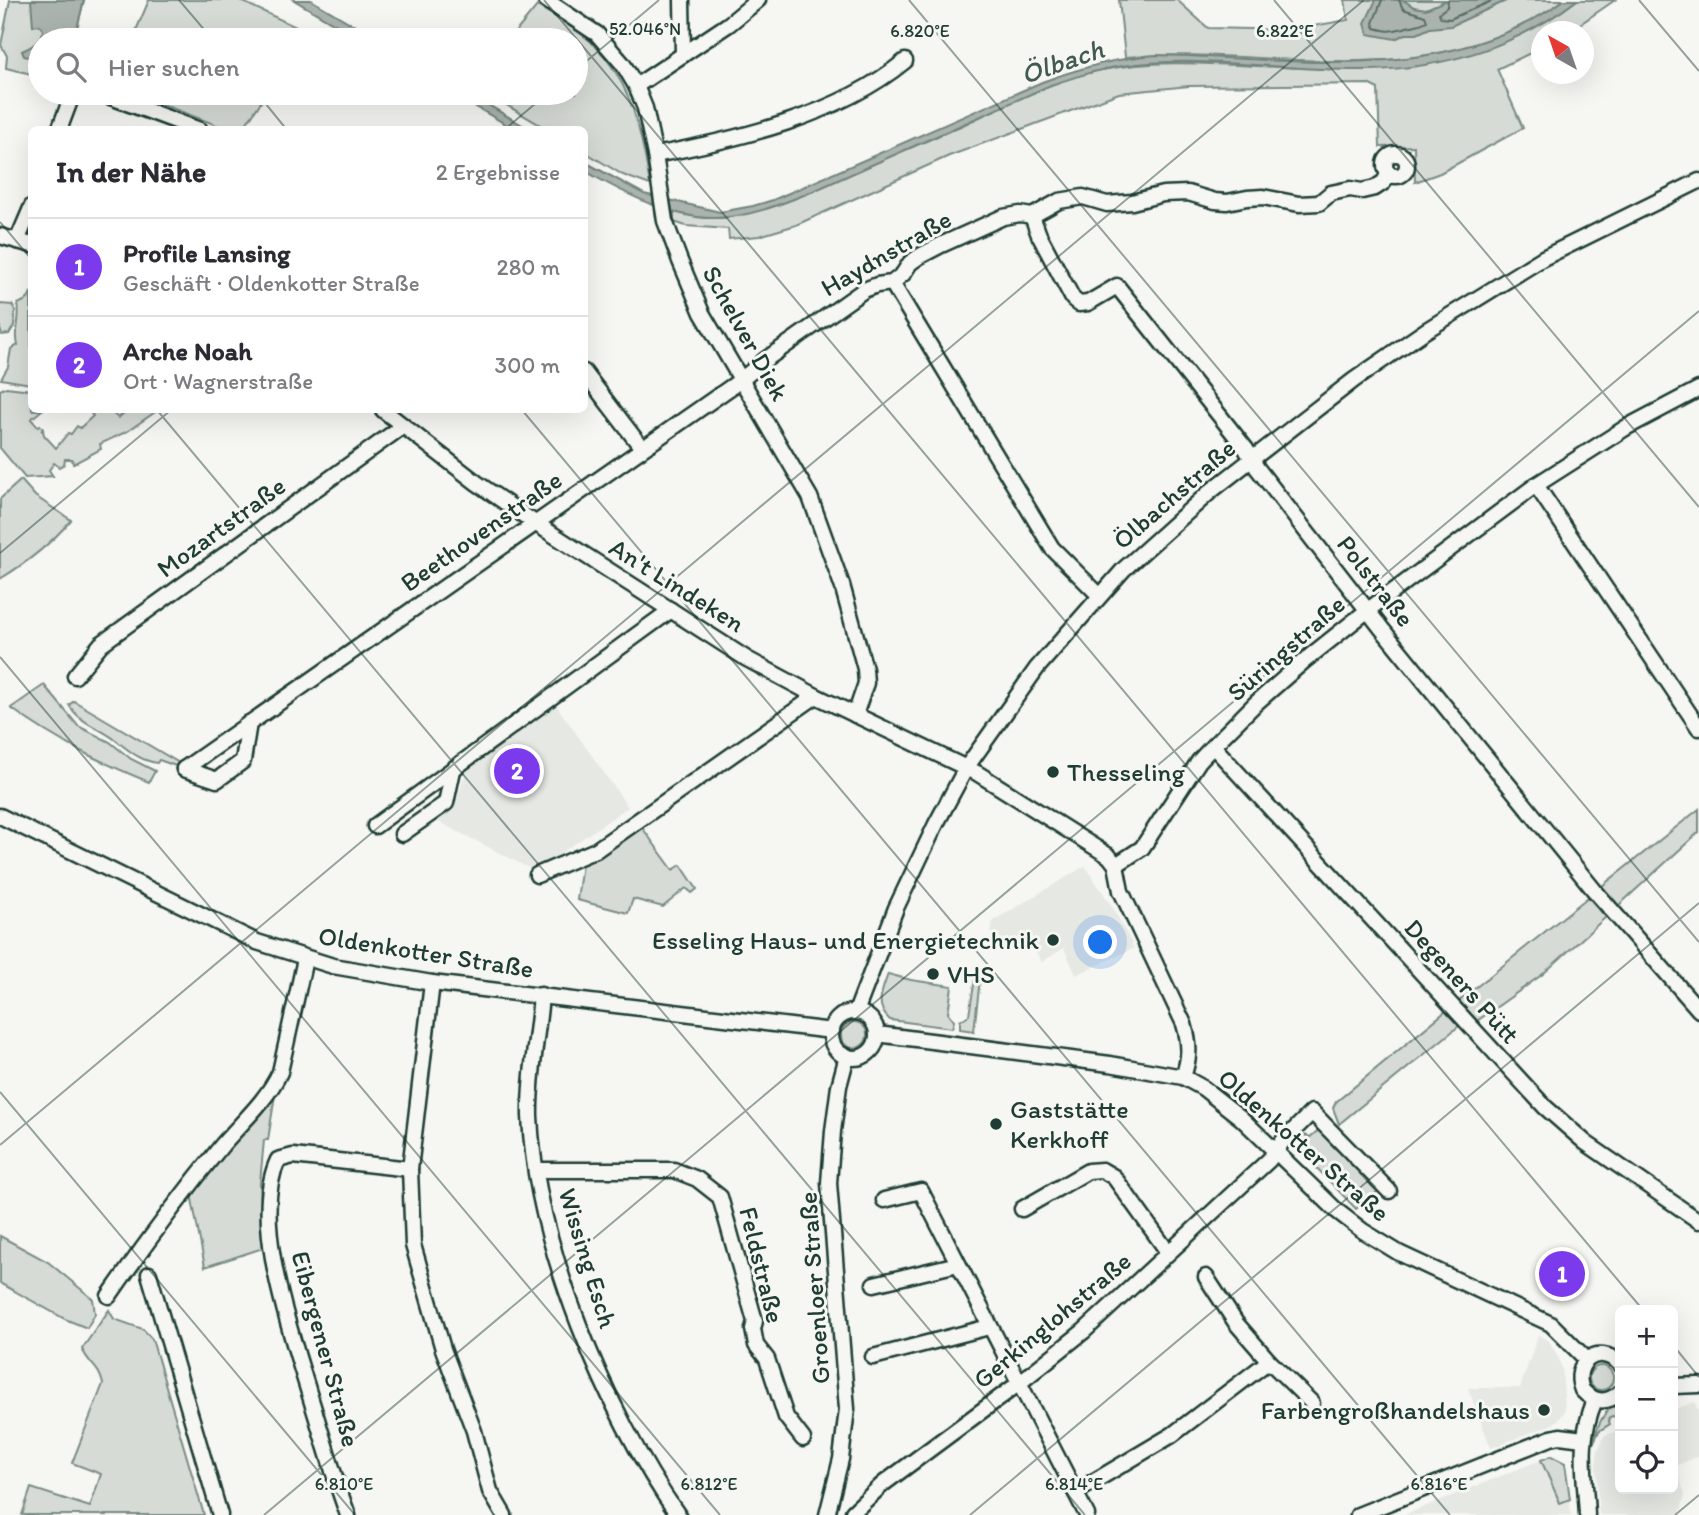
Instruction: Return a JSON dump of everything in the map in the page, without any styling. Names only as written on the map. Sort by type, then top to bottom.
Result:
[{"type":"street","name":"Schelver Diek","points":[[546,0],[597,34],[623,64],[636,86],[645,108],[655,155],[663,214],[702,313],[800,478],[827,539],[865,669],[866,683],[855,715]]},
{"type":"street","points":[[682,0],[683,55]]},
{"type":"street","points":[[636,86],[729,24],[758,0]]},
{"type":"street","points":[[655,155],[757,133],[798,118],[875,83],[905,61]]},
{"type":"street","points":[[61,126],[68,105]]},
{"type":"street","points":[[132,105],[189,126]]},
{"type":"street","name":"Haydnstraße","points":[[741,380],[864,290],[892,282],[920,256],[1003,217],[1032,216],[1059,201],[1083,197],[1107,204],[1188,192],[1227,202],[1263,197],[1286,203],[1319,202],[1331,193],[1375,188],[1384,182],[1389,173]]},
{"type":"street","name":"Ölbachstraße","points":[[856,1012],[896,908],[966,768],[1037,668],[1099,595],[1148,545],[1252,458],[1354,380],[1465,305],[1543,258],[1699,181]]},
{"type":"street","name":"Polstraße","points":[[1032,216],[1039,235],[1076,303],[1088,303],[1117,286],[1368,610],[1621,922],[1699,1010]]},
{"type":"street","points":[[0,236],[24,243],[28,224]]},
{"type":"street","points":[[892,282],[1052,548],[1099,595]]},
{"type":"street","points":[[588,377],[642,447]]},
{"type":"street","name":"Beethovenstraße","points":[[249,723],[243,761],[217,780],[184,769],[249,723],[535,523],[642,447],[741,380]]},
{"type":"street","name":"Süringstraße","points":[[1116,865],[1142,848],[1199,761],[1213,746],[1256,703],[1368,610],[1536,485],[1627,427],[1699,389]]},
{"type":"street","name":"An't Lindeken","points":[[387,413],[477,483],[535,523],[747,659],[816,696],[966,768],[1109,856],[1116,865]]},
{"type":"street","name":"Mozartstraße","points":[[75,676],[101,644],[403,426]]},
{"type":"street","points":[[1536,485],[1699,728]]},
{"type":"street","points":[[375,826],[671,610]]},
{"type":"street","points":[[537,875],[596,850],[816,696]]},
{"type":"street","name":"Degeners Pütt","points":[[1213,746],[1545,1107],[1586,1143],[1699,1221]]},
{"type":"street","points":[[402,834],[446,803],[453,770]]},
{"type":"street","name":"Oldenkotter Straße","points":[[0,816],[257,942],[332,966],[432,982],[832,1031]]},
{"type":"street","points":[[1116,865],[1121,891],[1184,1024],[1190,1044],[1188,1062],[1182,1077]]},
{"type":"street","points":[[109,1296],[165,1219],[274,1086],[280,1072],[305,959]]},
{"type":"street","points":[[432,982],[410,1169],[413,1245],[425,1293],[474,1431],[490,1490],[504,1515]]},
{"type":"street","name":"Wissing Esch","points":[[541,995],[530,1116],[536,1170],[551,1237],[572,1303],[599,1370],[655,1482],[678,1515]]},
{"type":"street","points":[[856,1012],[873,1021],[877,1034],[868,1053],[854,1058],[835,1047],[832,1031],[838,1019],[856,1012]]},
{"type":"street","name":"Oldenkotter Straße","points":[[877,1034],[1110,1063],[1182,1077],[1219,1099],[1337,1211],[1363,1231],[1399,1253],[1551,1324],[1587,1360]]},
{"type":"street","name":"Groenloer Straße","points":[[827,1515],[841,1459],[847,1409],[829,1183],[839,1086],[847,1056]]},
{"type":"street","name":"Oldenkotter Straße","points":[[1312,1112],[1389,1191]]},
{"type":"street","name":"Gerkinglohstraße","points":[[854,1515],[853,1512],[883,1484],[1018,1384],[1084,1331],[1269,1160],[1312,1112]]},
{"type":"street","name":"Eibergener Straße","points":[[348,1515],[282,1302],[269,1208],[271,1176],[278,1160],[293,1156],[410,1169]]},
{"type":"street","name":"Feldstraße","points":[[536,1170],[674,1170],[697,1179],[720,1197],[755,1321],[752,1329],[756,1345],[766,1359],[786,1417],[803,1440]]},
{"type":"street","points":[[1022,1209],[1088,1171],[1102,1170],[1114,1177],[1168,1252]]},
{"type":"street","points":[[884,1200],[921,1191],[1087,1515]]},
{"type":"street","points":[[874,1284],[958,1264]]},
{"type":"street","points":[[149,1274],[220,1515]]},
{"type":"street","points":[[1206,1277],[1236,1323],[1269,1361],[1312,1403]]},
{"type":"street","points":[[873,1357],[989,1327]]},
{"type":"street","points":[[1615,1361],[1600,1354],[1587,1360],[1582,1366],[1579,1383],[1582,1390],[1595,1400],[1609,1400],[1615,1396]]},
{"type":"street","points":[[1076,1492],[1172,1435],[1269,1361]]},
{"type":"street","points":[[1678,1386],[1699,1385]]},
{"type":"street","points":[[1587,1515],[1582,1471],[1583,1440],[1595,1400]]},
{"type":"street","points":[[1358,1515],[1551,1438],[1560,1436],[1583,1440]]},
{"type":"shaded area","points":[[10,0],[84,0],[77,28],[28,28],[28,73],[6,68],[7,56],[1,45]]},
{"type":"shaded area","points":[[149,0],[239,0],[298,28],[137,28]]},
{"type":"shaded area","points":[[1119,0],[1177,0],[1208,28],[1290,30],[1348,20],[1345,0],[1564,0],[1512,30],[1459,49],[1405,58],[1350,61],[1182,55],[1125,57]]},
{"type":"shaded area","points":[[1577,0],[1615,0],[1585,21],[1546,21]]},
{"type":"shaded area","points":[[537,6],[573,28],[519,28]]},
{"type":"shaded area","points":[[1531,29],[1531,53],[1497,69],[1523,128],[1440,173],[1415,182],[1414,146],[1380,147],[1378,89],[1368,84],[1189,86],[1119,93],[949,156],[796,225],[759,236],[729,239],[728,229],[686,226],[674,222],[674,211],[715,218],[741,215],[767,207],[929,140],[1039,89],[1084,74],[1123,66],[1160,64],[1328,69],[1414,65],[1457,57],[1498,45]]},
{"type":"shaded area","points":[[588,40],[612,67],[631,103],[650,185],[623,175],[588,154],[588,126],[542,126],[506,105],[588,105]]},
{"type":"shaded area","points":[[164,105],[259,105],[245,126],[219,126]]},
{"type":"shaded area","points":[[28,299],[28,384],[1,379],[8,367],[11,349],[18,345],[18,304]]},
{"type":"shaded area","points":[[0,304],[12,305],[15,310],[14,326],[9,334],[2,335],[0,329]]},
{"type":"shaded area","points":[[6,387],[28,390],[28,413],[38,413],[31,419],[38,427],[40,425],[43,429],[41,431],[43,430],[44,435],[56,448],[68,433],[71,434],[77,426],[80,428],[93,416],[90,413],[112,413],[118,418],[124,413],[154,413],[128,431],[100,444],[101,449],[73,464],[72,459],[65,459],[64,464],[59,467],[54,463],[49,470],[53,476],[25,478],[0,448],[0,390]]},
{"type":"shaded area","points":[[21,480],[35,496],[71,520],[38,552],[0,579],[0,499]]},
{"type":"shaded area","points":[[44,685],[78,726],[110,742],[131,759],[155,771],[149,782],[78,749],[11,708]]},
{"type":"shaded area","points":[[74,701],[179,763],[176,766],[159,760],[157,763],[150,762],[139,757],[78,716],[69,705]]},
{"type":"shaded area","points":[[556,705],[628,807],[535,871],[437,821],[454,809],[467,768]]},
{"type":"shaded area","points":[[1699,809],[1699,832],[1618,906],[1602,886]]},
{"type":"shaded area","points":[[641,826],[673,870],[681,865],[697,889],[692,893],[686,888],[663,907],[633,899],[628,913],[577,900],[582,864],[597,857]]},
{"type":"shaded area","points":[[1085,866],[1113,908],[1134,948],[1076,975],[1064,948],[1042,962],[1024,934],[1001,948],[991,932],[993,921]]},
{"type":"shaded area","points":[[1588,897],[1606,917],[1543,974],[1477,1021],[1459,1001]]},
{"type":"shaded area","points":[[888,974],[952,986],[948,1013],[954,1021],[952,1028],[890,1020],[881,1004]]},
{"type":"shaded area","points":[[975,979],[980,979],[974,1031],[960,1029],[960,1021],[969,1015]]},
{"type":"shaded area","points":[[1446,1011],[1459,1026],[1339,1124],[1333,1108],[1336,1102]]},
{"type":"shaded area","points":[[854,1022],[863,1026],[867,1035],[863,1044],[854,1048],[845,1044],[841,1035],[845,1026]]},
{"type":"shaded area","points":[[272,1092],[275,1095],[268,1140],[264,1140],[260,1183],[263,1248],[205,1267],[191,1194]]},
{"type":"shaded area","points":[[1320,1129],[1381,1189],[1356,1209],[1291,1141],[1302,1134],[1310,1137]]},
{"type":"shaded area","points":[[0,1236],[48,1262],[93,1299],[95,1314],[87,1328],[65,1319],[0,1283]]},
{"type":"shaded area","points":[[109,1310],[114,1319],[143,1329],[152,1339],[204,1515],[22,1515],[31,1488],[90,1507],[101,1474],[72,1463],[103,1384],[99,1373],[82,1349]]},
{"type":"shaded area","points":[[1538,1335],[1549,1341],[1559,1359],[1565,1410],[1563,1415],[1553,1424],[1491,1448],[1468,1388],[1520,1388]]},
{"type":"shaded area","points":[[1601,1366],[1610,1369],[1613,1378],[1610,1387],[1601,1390],[1592,1387],[1589,1378],[1592,1369]]},
{"type":"shaded area","points":[[1695,1402],[1699,1415],[1699,1456],[1678,1465],[1678,1431],[1678,1408]]},
{"type":"shaded area","points":[[1615,1404],[1615,1416],[1608,1419],[1610,1424],[1599,1431],[1593,1444],[1602,1418]]},
{"type":"shaded area","points":[[1615,1432],[1615,1494],[1678,1494],[1678,1474],[1685,1494],[1680,1515],[1599,1515],[1596,1463],[1604,1436]]},
{"type":"shaded area","points":[[1551,1456],[1565,1463],[1571,1515],[1404,1515]]},
{"type":"shaded area","points":[[1551,1456],[1565,1463],[1570,1499],[1560,1503],[1541,1460]]},
{"type":"water","points":[[31,0],[84,0],[77,28],[33,26]]},
{"type":"water","points":[[294,0],[311,0],[359,28],[342,28]]},
{"type":"water","points":[[1376,0],[1403,0],[1414,7],[1426,9],[1447,0],[1508,0],[1451,26],[1430,28],[1395,39],[1368,34],[1365,23]]},
{"type":"water","points":[[1564,0],[1577,0],[1545,21],[1531,21],[1531,29],[1505,42],[1452,60],[1424,65],[1396,69],[1338,70],[1184,62],[1123,66],[1096,71],[1051,85],[809,193],[752,213],[716,218],[683,214],[648,203],[588,173],[588,164],[644,194],[720,212],[773,200],[1042,82],[1098,64],[1156,55],[1314,62],[1367,61],[1419,56],[1469,46],[1518,27]]},
{"type":"water","points":[[28,48],[28,57],[24,56],[22,51]]},
{"type":"water","points":[[473,105],[488,105],[524,126],[509,126]]},
{"type":"place","name":"Arche Noah","points":[[517,771]]},
{"type":"place","name":"Thesseling","points":[[1053,772]]},
{"type":"place","name":"Esseling Haus- und Energietechnik","points":[[1053,940]]},
{"type":"place","name":"VHS","points":[[933,974]]},
{"type":"place","name":"Gaststätte Kerkhoff","points":[[996,1124]]},
{"type":"place","name":"Profile Lansing","points":[[1562,1274]]},
{"type":"place","name":"Farbengroßhandelshaus","points":[[1544,1410]]},
{"type":"water label","name":"Ölbach","points":[[1062,61]]}]
